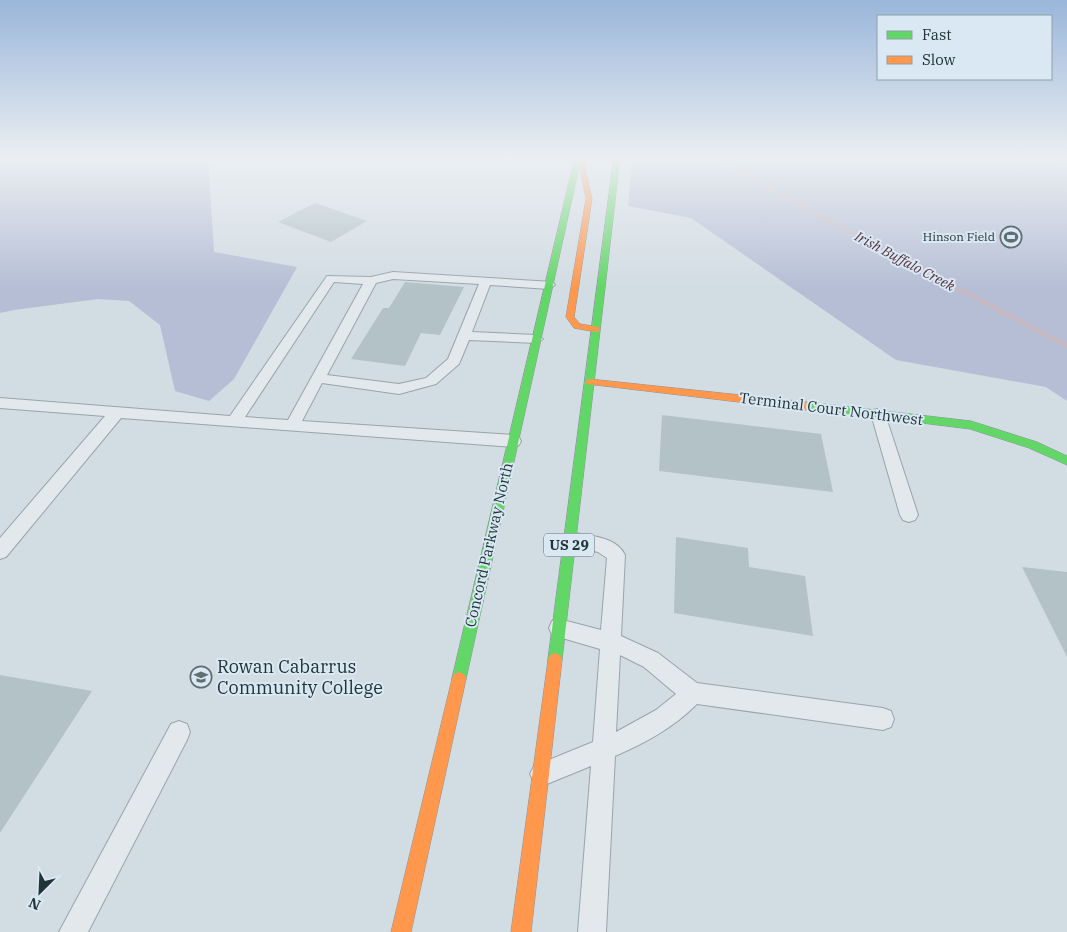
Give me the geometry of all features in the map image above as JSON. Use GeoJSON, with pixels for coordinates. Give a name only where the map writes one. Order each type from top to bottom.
{"type":"FeatureCollection","features":[{"type":"Feature","properties":{"kind":"main road","name":"Concord Parkway North"},"geometry":{"type":"LineString","coordinates":[[401,932],[569,201]]}},
{"type":"Feature","properties":{"kind":"main road"},"geometry":{"type":"LineString","coordinates":[[589,201],[570,317],[577,326],[596,329]]}},
{"type":"Feature","properties":{"kind":"main road","name":"US 29"},"geometry":{"type":"LineString","coordinates":[[521,932],[612,201]]}},
{"type":"Feature","properties":{"kind":"main road","name":"Terminal Court Northwest"},"geometry":{"type":"LineString","coordinates":[[590,382],[971,425],[1033,445],[1067,461]]}},
{"type":"Feature","properties":{"kind":"lane"},"geometry":{"type":"LineString","coordinates":[[234,422],[331,278],[371,281],[393,275],[549,285]]}},
{"type":"Feature","properties":{"kind":"lane"},"geometry":{"type":"LineString","coordinates":[[292,426],[371,281]]}},
{"type":"Feature","properties":{"kind":"lane"},"geometry":{"type":"LineString","coordinates":[[318,378],[398,389],[431,382],[454,361],[486,281]]}},
{"type":"Feature","properties":{"kind":"lane"},"geometry":{"type":"LineString","coordinates":[[464,336],[536,339]]}},
{"type":"Feature","properties":{"kind":"lane"},"geometry":{"type":"LineString","coordinates":[[0,403],[234,422],[513,441]]}},
{"type":"Feature","properties":{"kind":"lane"},"geometry":{"type":"LineString","coordinates":[[0,551],[117,412]]}},
{"type":"Feature","properties":{"kind":"lane"},"geometry":{"type":"LineString","coordinates":[[878,414],[909,515]]}},
{"type":"Feature","properties":{"kind":"lane"},"geometry":{"type":"LineString","coordinates":[[570,540],[601,545],[612,550],[616,555],[592,932]]}},
{"type":"Feature","properties":{"kind":"lane"},"geometry":{"type":"LineString","coordinates":[[558,628],[623,646],[650,660],[693,693],[883,719]]}},
{"type":"Feature","properties":{"kind":"lane"},"geometry":{"type":"LineString","coordinates":[[540,775],[603,749],[665,718],[693,693]]}},
{"type":"Feature","properties":{"kind":"lane"},"geometry":{"type":"LineString","coordinates":[[73,932],[178,732]]}},
{"type":"Feature","properties":{"kind":"shaded area"},"geometry":{"type":"Polygon","coordinates":[[[0,201],[211,201],[214,252],[297,267],[234,379],[209,401],[175,391],[160,325],[129,301],[98,299],[0,313],[0,201]]]}},
{"type":"Feature","properties":{"kind":"shaded area"},"geometry":{"type":"Polygon","coordinates":[[[628,201],[1067,201],[1067,401],[1046,387],[896,360],[691,218],[628,206],[628,201]]]}},
{"type":"Feature","properties":{"kind":"building"},"geometry":{"type":"Polygon","coordinates":[[[315,203],[367,221],[331,242],[278,222],[315,203]]]}},
{"type":"Feature","properties":{"kind":"building"},"geometry":{"type":"Polygon","coordinates":[[[405,282],[464,287],[440,335],[421,333],[405,366],[351,359],[383,308],[389,308],[405,282]]]}},
{"type":"Feature","properties":{"kind":"building"},"geometry":{"type":"Polygon","coordinates":[[[662,415],[821,434],[833,492],[659,471],[662,415]]]}},
{"type":"Feature","properties":{"kind":"building"},"geometry":{"type":"Polygon","coordinates":[[[676,537],[748,548],[749,567],[805,576],[813,636],[674,613],[676,537]]]}},
{"type":"Feature","properties":{"kind":"building"},"geometry":{"type":"Polygon","coordinates":[[[1022,567],[1067,572],[1067,657],[1022,567]]]}},
{"type":"Feature","properties":{"kind":"building"},"geometry":{"type":"Polygon","coordinates":[[[0,675],[92,691],[0,833],[0,675]]]}},
{"type":"Feature","properties":{"kind":"waterway","name":"Irish Buffalo Creek"},"geometry":{"type":"LineString","coordinates":[[793,201],[1067,346]]}},
{"type":"Feature","properties":{"kind":"traffic: fast"},"geometry":{"type":"LineString","coordinates":[[459,679],[568,201]]}},
{"type":"Feature","properties":{"kind":"traffic: fast"},"geometry":{"type":"LineString","coordinates":[[555,660],[612,201]]}},
{"type":"Feature","properties":{"kind":"traffic: fast"},"geometry":{"type":"LineString","coordinates":[[806,406],[971,425],[1033,445],[1067,461]]}},
{"type":"Feature","properties":{"kind":"traffic: slow"},"geometry":{"type":"LineString","coordinates":[[589,201],[570,317],[577,326],[596,329]]}},
{"type":"Feature","properties":{"kind":"traffic: slow"},"geometry":{"type":"LineString","coordinates":[[590,382],[806,406]]}},
{"type":"Feature","properties":{"kind":"traffic: slow"},"geometry":{"type":"LineString","coordinates":[[521,932],[555,660]]}},
{"type":"Feature","properties":{"kind":"traffic: slow"},"geometry":{"type":"LineString","coordinates":[[401,932],[459,679]]}},
{"type":"Feature","properties":{"kind":"place","name":"Hinson Field"},"geometry":{"type":"Point","coordinates":[1011,237]}},
{"type":"Feature","properties":{"kind":"place","name":"Rowan Cabarrus Community College"},"geometry":{"type":"Point","coordinates":[201,677]}}]}
